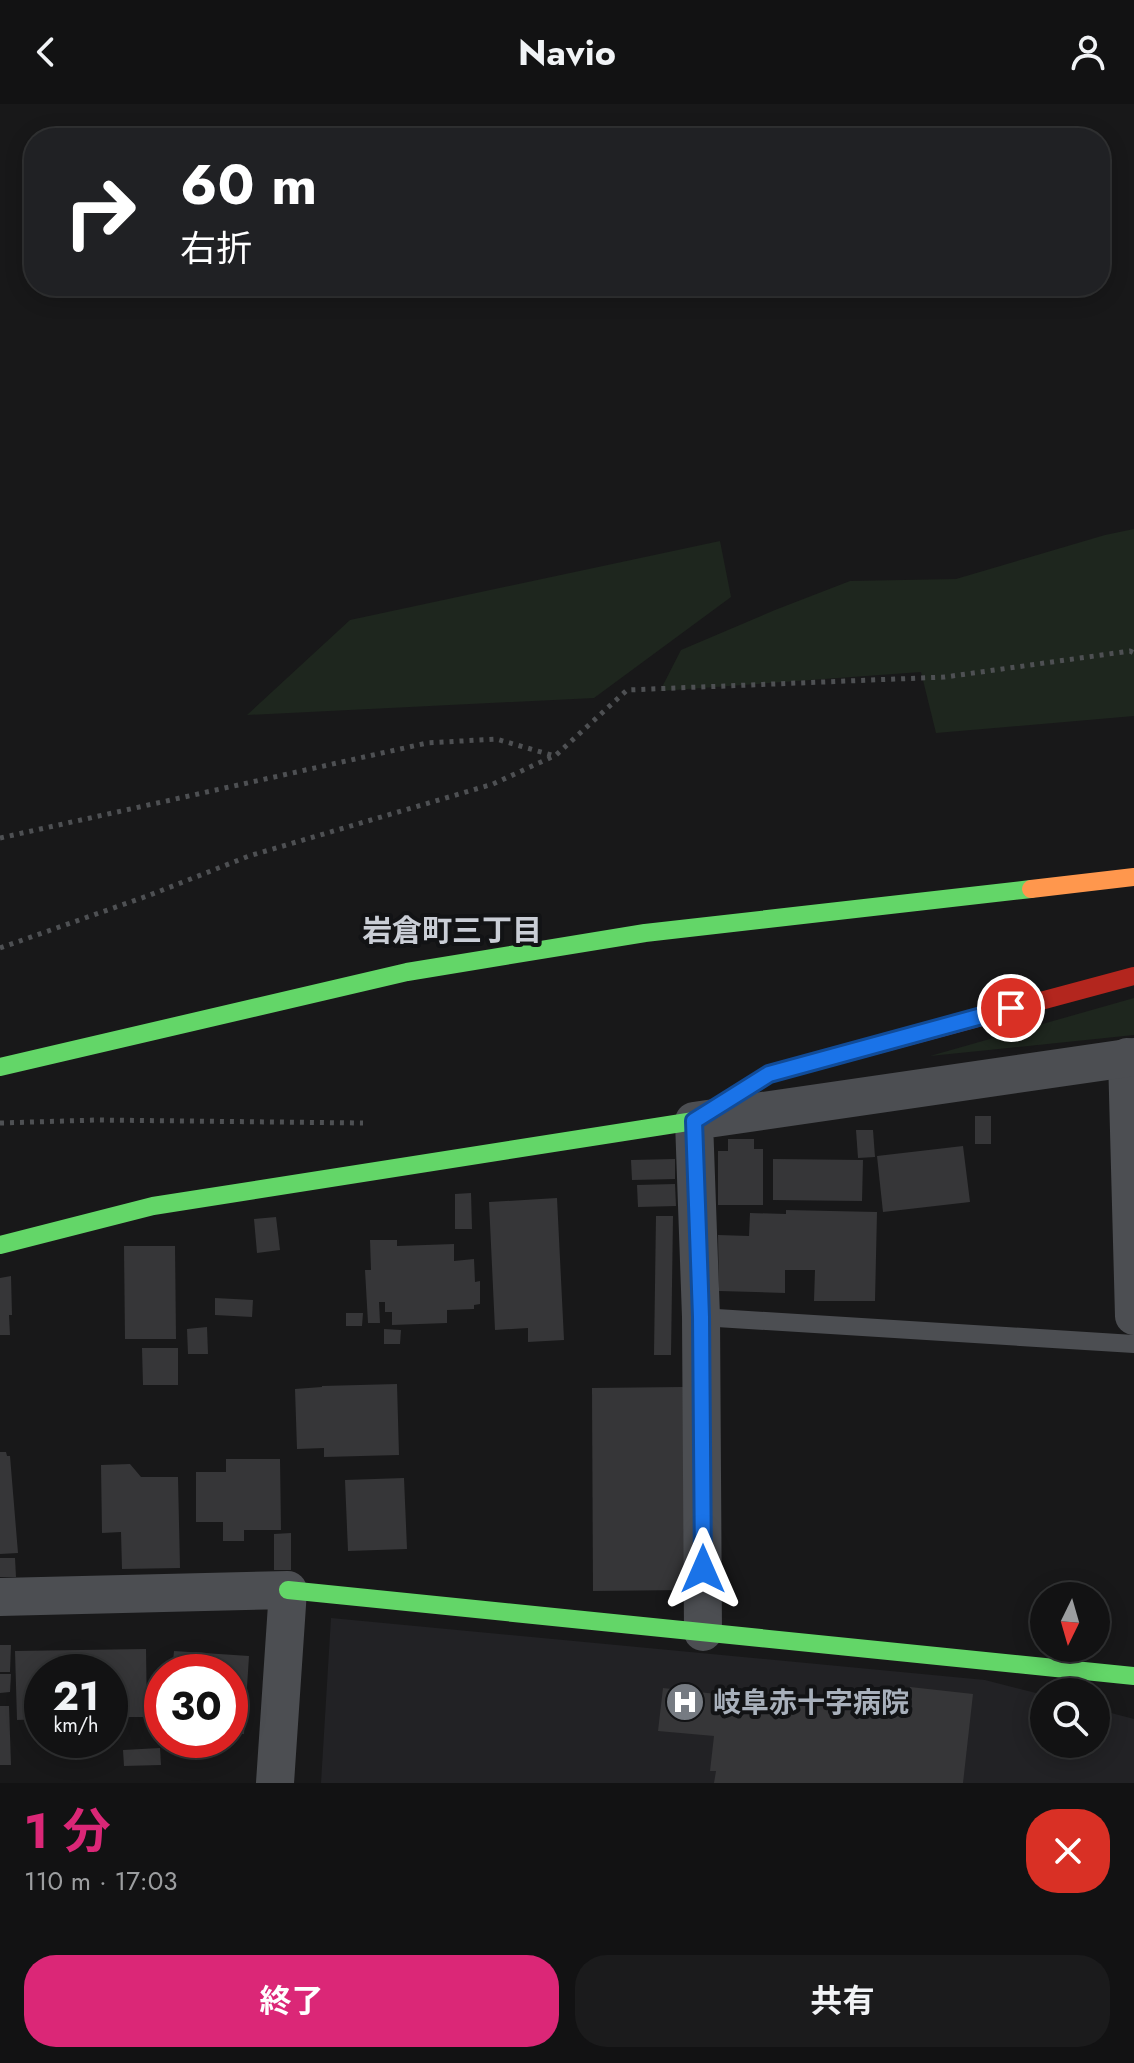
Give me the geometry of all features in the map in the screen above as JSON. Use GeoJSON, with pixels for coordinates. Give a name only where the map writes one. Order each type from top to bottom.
{"type":"FeatureCollection","features":[{"type":"Feature","properties":{"kind":"street"},"geometry":{"type":"LineString","coordinates":[[0,1067],[407,972],[645,933],[1134,877]]}},
{"type":"Feature","properties":{"kind":"street"},"geometry":{"type":"LineString","coordinates":[[694,1121],[769,1074],[1134,976]]}},
{"type":"Feature","properties":{"kind":"street"},"geometry":{"type":"LineString","coordinates":[[0,1245],[153,1206],[694,1121],[1130,1057],[1134,1316]]}},
{"type":"Feature","properties":{"kind":"street"},"geometry":{"type":"LineString","coordinates":[[694,1121],[701,1317],[703,1632]]}},
{"type":"Feature","properties":{"kind":"street"},"geometry":{"type":"LineString","coordinates":[[275,1783],[288,1590]]}},
{"type":"Feature","properties":{"kind":"street"},"geometry":{"type":"LineString","coordinates":[[0,1597],[288,1590],[1134,1676]]}},
{"type":"Feature","properties":{"kind":"lane"},"geometry":{"type":"LineString","coordinates":[[701,1317],[1134,1344]]}},
{"type":"Feature","properties":{"kind":"path"},"geometry":{"type":"LineString","coordinates":[[0,948],[249,856],[493,784],[555,756],[627,690],[945,677],[1130,651],[1134,653]]}},
{"type":"Feature","properties":{"kind":"path"},"geometry":{"type":"LineString","coordinates":[[0,838],[427,743],[496,739],[555,756]]}},
{"type":"Feature","properties":{"kind":"path"},"geometry":{"type":"LineString","coordinates":[[0,1123],[97,1120],[378,1124]]}},
{"type":"Feature","properties":{"kind":"shaded area"},"geometry":{"type":"Polygon","coordinates":[[[1134,529],[1134,716],[936,733],[921,672],[660,691],[681,650],[850,581],[956,579],[1134,529]]]}},
{"type":"Feature","properties":{"kind":"shaded area"},"geometry":{"type":"Polygon","coordinates":[[[720,541],[731,597],[594,698],[247,715],[350,620],[720,541]]]}},
{"type":"Feature","properties":{"kind":"shaded area"},"geometry":{"type":"Polygon","coordinates":[[[1134,998],[1134,1035],[930,1056],[1134,998]]]}},
{"type":"Feature","properties":{"kind":"shaded area","name":"岐阜赤十字病院"},"geometry":{"type":"Polygon","coordinates":[[[331,1618],[985,1680],[1030,1691],[1030,1758],[1110,1758],[1110,1713],[1134,1719],[1134,1783],[321,1783],[331,1618]]]}},
{"type":"Feature","properties":{"kind":"building"},"geometry":{"type":"Polygon","coordinates":[[[975,1116],[991,1116],[991,1144],[975,1144],[975,1116]]]}},
{"type":"Feature","properties":{"kind":"building"},"geometry":{"type":"Polygon","coordinates":[[[856,1130],[873,1130],[875,1157],[858,1158],[856,1130]]]}},
{"type":"Feature","properties":{"kind":"building"},"geometry":{"type":"Polygon","coordinates":[[[728,1139],[754,1139],[754,1149],[763,1149],[763,1205],[718,1205],[718,1151],[728,1151],[728,1139]]]}},
{"type":"Feature","properties":{"kind":"building"},"geometry":{"type":"Polygon","coordinates":[[[963,1146],[970,1202],[883,1212],[877,1156],[963,1146]]]}},
{"type":"Feature","properties":{"kind":"building"},"geometry":{"type":"Polygon","coordinates":[[[675,1159],[675,1179],[632,1180],[631,1160],[675,1159]]]}},
{"type":"Feature","properties":{"kind":"building"},"geometry":{"type":"Polygon","coordinates":[[[773,1159],[863,1160],[862,1201],[773,1200],[773,1159]]]}},
{"type":"Feature","properties":{"kind":"building"},"geometry":{"type":"Polygon","coordinates":[[[675,1184],[676,1206],[638,1207],[637,1185],[675,1184]]]}},
{"type":"Feature","properties":{"kind":"building"},"geometry":{"type":"Polygon","coordinates":[[[471,1193],[472,1229],[455,1229],[455,1194],[471,1193]]]}},
{"type":"Feature","properties":{"kind":"building"},"geometry":{"type":"Polygon","coordinates":[[[557,1198],[564,1340],[528,1342],[528,1328],[495,1330],[489,1202],[557,1198]]]}},
{"type":"Feature","properties":{"kind":"building"},"geometry":{"type":"Polygon","coordinates":[[[786,1210],[877,1212],[875,1301],[814,1301],[815,1270],[785,1270],[785,1293],[719,1291],[718,1235],[749,1236],[750,1213],[786,1214],[786,1210]]]}},
{"type":"Feature","properties":{"kind":"building"},"geometry":{"type":"Polygon","coordinates":[[[656,1216],[673,1216],[671,1355],[654,1355],[656,1216]]]}},
{"type":"Feature","properties":{"kind":"building"},"geometry":{"type":"Polygon","coordinates":[[[276,1217],[280,1250],[257,1253],[254,1219],[276,1217]]]}},
{"type":"Feature","properties":{"kind":"building"},"geometry":{"type":"Polygon","coordinates":[[[370,1240],[397,1240],[397,1246],[454,1244],[454,1261],[474,1259],[475,1282],[480,1281],[480,1304],[474,1305],[474,1309],[447,1310],[447,1323],[392,1325],[392,1312],[385,1312],[385,1302],[379,1302],[380,1323],[368,1323],[365,1270],[371,1270],[370,1240]]]}},
{"type":"Feature","properties":{"kind":"building"},"geometry":{"type":"Polygon","coordinates":[[[124,1246],[175,1246],[176,1339],[125,1339],[124,1246]]]}},
{"type":"Feature","properties":{"kind":"building"},"geometry":{"type":"Polygon","coordinates":[[[11,1276],[10,1335],[0,1335],[0,1278],[11,1276]]]}},
{"type":"Feature","properties":{"kind":"building"},"geometry":{"type":"Polygon","coordinates":[[[215,1298],[253,1300],[252,1317],[215,1315],[215,1298]]]}},
{"type":"Feature","properties":{"kind":"building"},"geometry":{"type":"Polygon","coordinates":[[[346,1313],[363,1313],[362,1326],[346,1326],[346,1313]]]}},
{"type":"Feature","properties":{"kind":"building"},"geometry":{"type":"Polygon","coordinates":[[[207,1327],[208,1354],[188,1354],[187,1329],[207,1327]]]}},
{"type":"Feature","properties":{"kind":"building"},"geometry":{"type":"Polygon","coordinates":[[[384,1329],[401,1330],[400,1344],[384,1344],[384,1329]]]}},
{"type":"Feature","properties":{"kind":"building"},"geometry":{"type":"Polygon","coordinates":[[[142,1348],[178,1348],[178,1385],[143,1385],[142,1348]]]}},
{"type":"Feature","properties":{"kind":"building"},"geometry":{"type":"Polygon","coordinates":[[[397,1384],[399,1455],[324,1457],[324,1448],[297,1449],[295,1389],[397,1384]]]}},
{"type":"Feature","properties":{"kind":"building"},"geometry":{"type":"Polygon","coordinates":[[[683,1387],[685,1590],[593,1591],[592,1388],[683,1387]]]}},
{"type":"Feature","properties":{"kind":"building"},"geometry":{"type":"Polygon","coordinates":[[[0,1452],[10,1456],[18,1553],[0,1554],[0,1452]]]}},
{"type":"Feature","properties":{"kind":"building"},"geometry":{"type":"Polygon","coordinates":[[[226,1459],[280,1459],[281,1530],[244,1530],[244,1541],[223,1541],[223,1522],[196,1522],[196,1472],[226,1472],[226,1459]]]}},
{"type":"Feature","properties":{"kind":"building"},"geometry":{"type":"Polygon","coordinates":[[[130,1464],[141,1477],[178,1477],[180,1568],[122,1569],[121,1532],[102,1533],[101,1465],[130,1464]]]}},
{"type":"Feature","properties":{"kind":"building"},"geometry":{"type":"Polygon","coordinates":[[[404,1478],[407,1549],[348,1551],[345,1480],[404,1478]]]}},
{"type":"Feature","properties":{"kind":"building"},"geometry":{"type":"Polygon","coordinates":[[[291,1533],[291,1570],[274,1570],[274,1534],[291,1533]]]}},
{"type":"Feature","properties":{"kind":"building"},"geometry":{"type":"Polygon","coordinates":[[[0,1558],[15,1558],[16,1577],[0,1577],[0,1558]]]}},
{"type":"Feature","properties":{"kind":"building"},"geometry":{"type":"Polygon","coordinates":[[[0,1645],[11,1645],[10,1672],[0,1672],[0,1645]]]}},
{"type":"Feature","properties":{"kind":"building"},"geometry":{"type":"Polygon","coordinates":[[[146,1649],[144,1717],[128,1717],[128,1654],[24,1654],[24,1720],[17,1720],[15,1651],[146,1649]]]}},
{"type":"Feature","properties":{"kind":"building"},"geometry":{"type":"Polygon","coordinates":[[[174,1651],[219,1654],[174,1654],[174,1651]]]}},
{"type":"Feature","properties":{"kind":"building"},"geometry":{"type":"Polygon","coordinates":[[[0,1674],[11,1674],[10,1692],[0,1693],[0,1674]]]}},
{"type":"Feature","properties":{"kind":"building"},"geometry":{"type":"Polygon","coordinates":[[[910,1687],[973,1694],[963,1783],[714,1783],[716,1771],[710,1771],[714,1736],[658,1731],[663,1688],[908,1710],[910,1687]]]}},
{"type":"Feature","properties":{"kind":"building"},"geometry":{"type":"Polygon","coordinates":[[[0,1706],[9,1706],[11,1765],[0,1765],[0,1706]]]}},
{"type":"Feature","properties":{"kind":"building"},"geometry":{"type":"Polygon","coordinates":[[[144,1749],[144,1758],[161,1758],[161,1765],[124,1766],[128,1750],[144,1749]]]}},
{"type":"Feature","properties":{"kind":"traffic: fast"},"geometry":{"type":"LineString","coordinates":[[0,1067],[407,972],[645,933],[1031,889]]}},
{"type":"Feature","properties":{"kind":"traffic: fast"},"geometry":{"type":"LineString","coordinates":[[0,1245],[153,1206],[694,1121],[760,1080]]}},
{"type":"Feature","properties":{"kind":"traffic: fast"},"geometry":{"type":"LineString","coordinates":[[288,1590],[1134,1676]]}},
{"type":"Feature","properties":{"kind":"traffic: slow"},"geometry":{"type":"LineString","coordinates":[[1031,889],[1134,877]]}},
{"type":"Feature","properties":{"kind":"traffic: jam"},"geometry":{"type":"LineString","coordinates":[[760,1080],[769,1074],[1134,976]]}},
{"type":"Feature","properties":{"kind":"place","name":"岐阜赤十字病院"},"geometry":{"type":"Point","coordinates":[685,1702]}},
{"type":"Feature","properties":{"kind":"district","name":"岩倉町三丁目"},"geometry":{"type":"Point","coordinates":[452,931]}},
{"type":"Feature","properties":{"kind":"route"},"geometry":{"type":"LineString","coordinates":[[703,1569],[701,1317],[694,1121],[769,1074],[1011,1008]]}}]}
